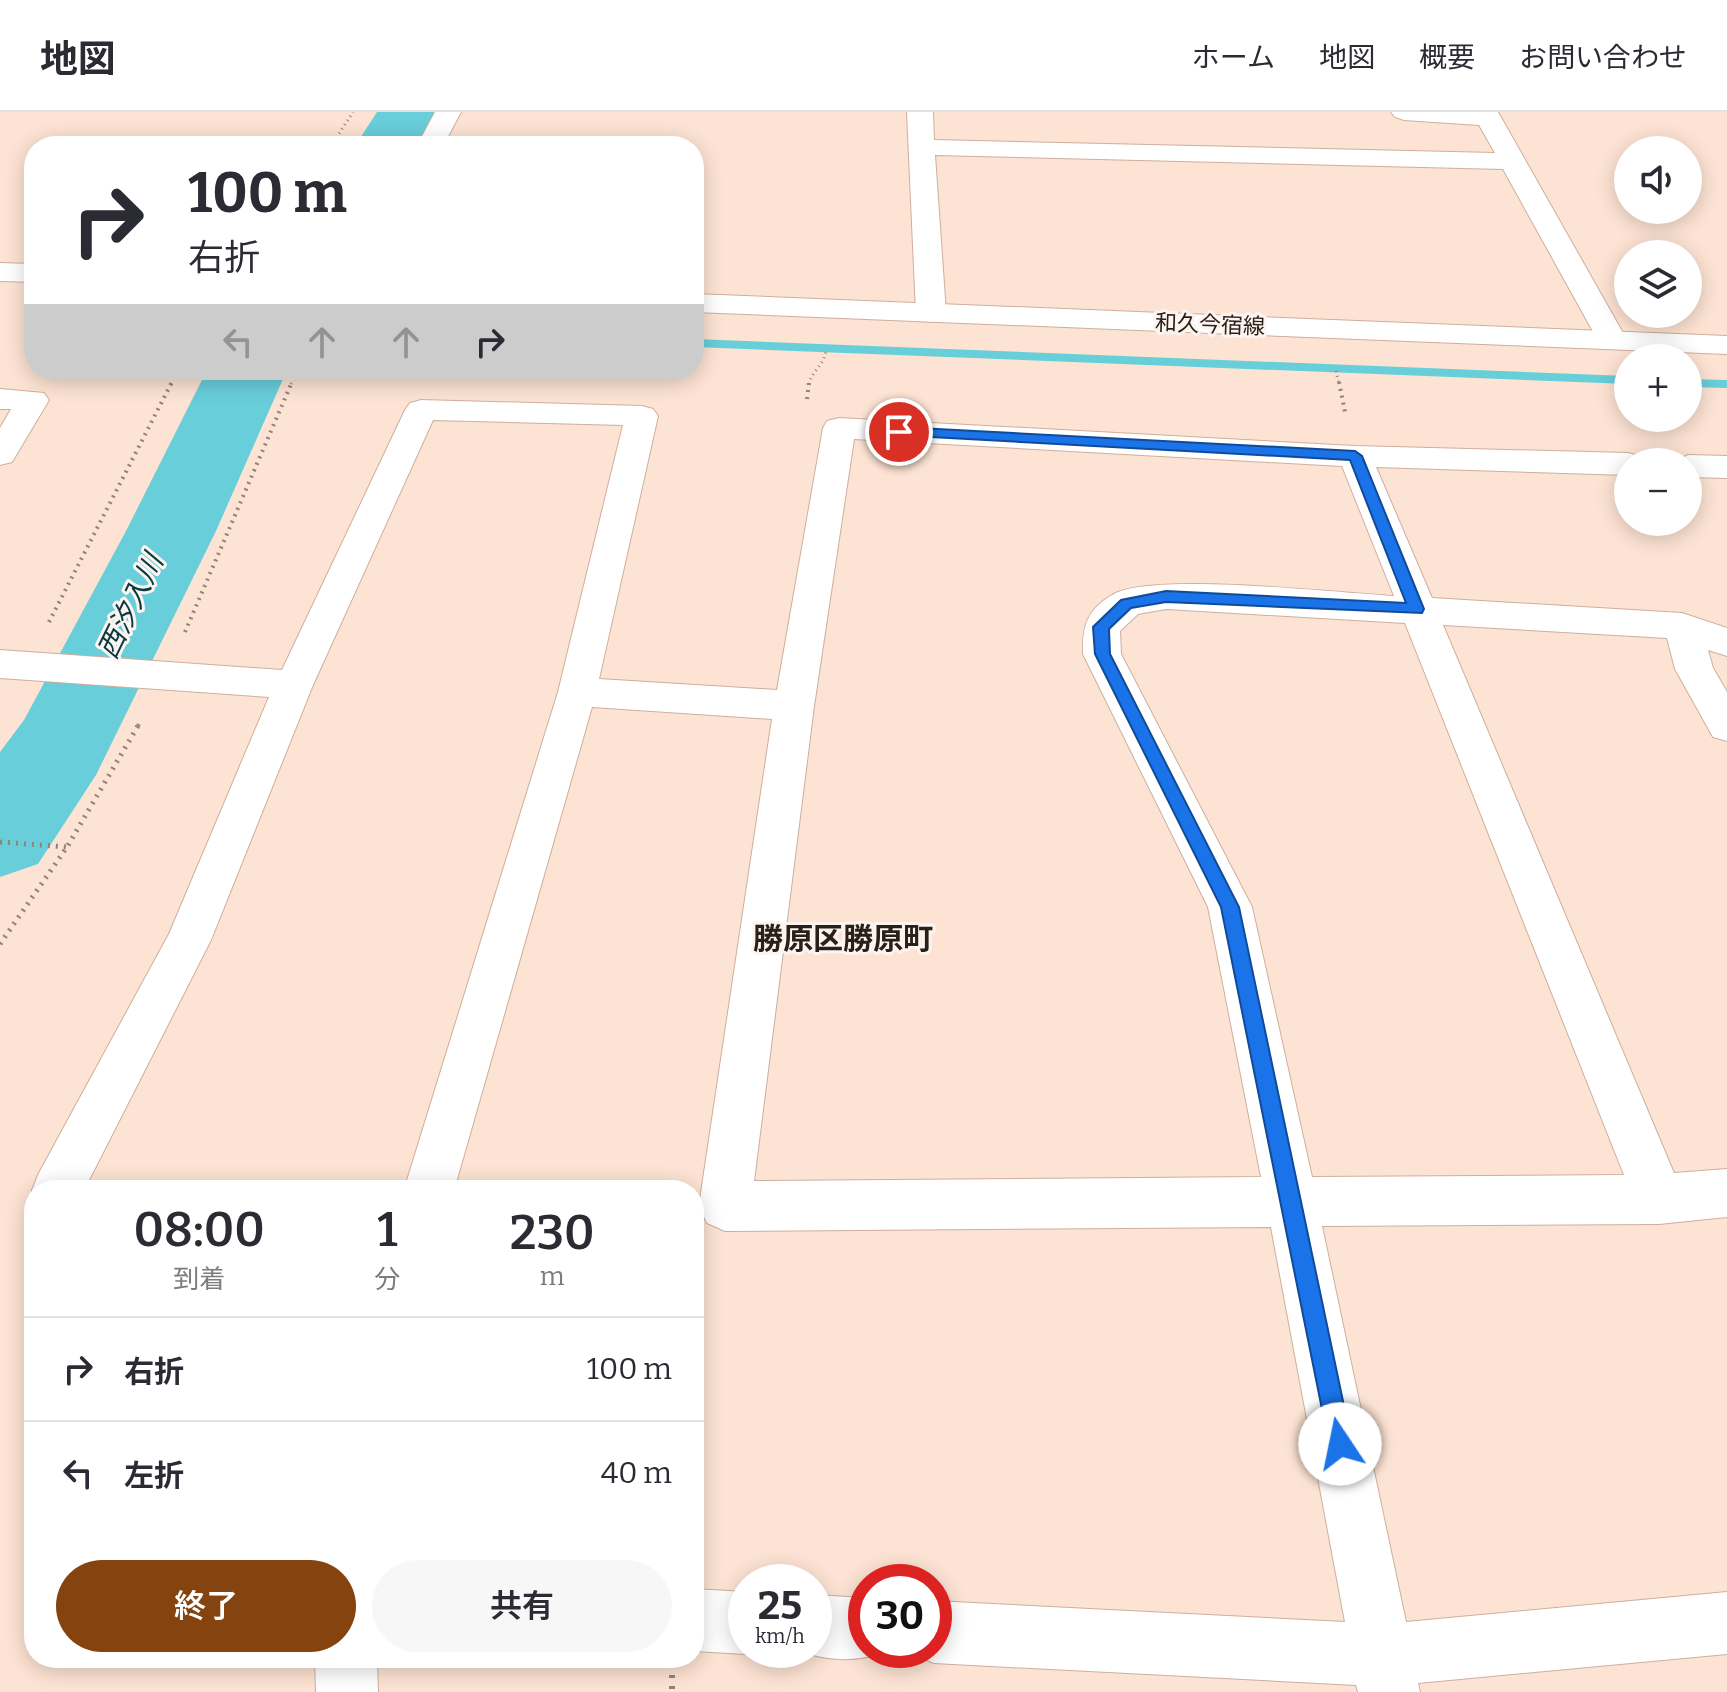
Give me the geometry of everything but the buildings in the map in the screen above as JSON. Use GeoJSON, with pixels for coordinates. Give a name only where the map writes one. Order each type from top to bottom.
{"type":"FeatureCollection","features":[{"type":"Feature","properties":{"kind":"street"},"geometry":{"type":"LineString","coordinates":[[435,136],[448,112]]}},
{"type":"Feature","properties":{"kind":"street"},"geometry":{"type":"LineString","coordinates":[[920,112],[931,313]]}},
{"type":"Feature","properties":{"kind":"street"},"geometry":{"type":"LineString","coordinates":[[1404,112],[1487,115],[1612,340]]}},
{"type":"Feature","properties":{"kind":"street"},"geometry":{"type":"LineString","coordinates":[[921,147],[1514,161]]}},
{"type":"Feature","properties":{"kind":"street"},"geometry":{"type":"LineString","coordinates":[[0,272],[24,273]]}},
{"type":"Feature","properties":{"kind":"street","name":"和久今宿線"},"geometry":{"type":"LineString","coordinates":[[704,303],[1727,345]]}},
{"type":"Feature","properties":{"kind":"street"},"geometry":{"type":"LineString","coordinates":[[0,399],[33,400],[0,455]]}},
{"type":"Feature","properties":{"kind":"street"},"geometry":{"type":"LineString","coordinates":[[62,1180],[189,940],[294,685],[421,410],[642,416],[577,692],[432,1180]]}},
{"type":"Feature","properties":{"kind":"street"},"geometry":{"type":"LineString","coordinates":[[1614,464],[1355,456],[839,428],[794,706],[725,1206],[1659,1199],[1727,1193]]}},
{"type":"Feature","properties":{"kind":"street"},"geometry":{"type":"LineString","coordinates":[[1355,456],[1659,1199]]}},
{"type":"Feature","properties":{"kind":"street"},"geometry":{"type":"LineString","coordinates":[[1702,466],[1727,467]]}},
{"type":"Feature","properties":{"kind":"street"},"geometry":{"type":"LineString","coordinates":[[1385,1674],[1230,907],[1102,654],[1101,627],[1127,603],[1166,596],[1682,626],[1727,643]]}},
{"type":"Feature","properties":{"kind":"street"},"geometry":{"type":"LineString","coordinates":[[1682,626],[1694,669],[1727,726]]}},
{"type":"Feature","properties":{"kind":"street"},"geometry":{"type":"LineString","coordinates":[[12,664],[166,678],[294,685]]}},
{"type":"Feature","properties":{"kind":"street"},"geometry":{"type":"LineString","coordinates":[[577,692],[794,706]]}},
{"type":"Feature","properties":{"kind":"street"},"geometry":{"type":"LineString","coordinates":[[704,1621],[728,1622]]}},
{"type":"Feature","properties":{"kind":"street"},"geometry":{"type":"LineString","coordinates":[[952,1634],[1385,1674],[1727,1623]]}},
{"type":"Feature","properties":{"kind":"street"},"geometry":{"type":"LineString","coordinates":[[346,1668],[347,1692]]}},
{"type":"Feature","properties":{"kind":"path"},"geometry":{"type":"LineString","coordinates":[[337,136],[353,112]]}},
{"type":"Feature","properties":{"kind":"path"},"geometry":{"type":"LineString","coordinates":[[12,664],[63,597],[173,380]]}},
{"type":"Feature","properties":{"kind":"path"},"geometry":{"type":"LineString","coordinates":[[0,842],[67,847]]}},
{"type":"Feature","properties":{"kind":"waterway","name":"西汐入川"},"geometry":{"type":"LineString","coordinates":[[394,136],[409,112]]}},
{"type":"Feature","properties":{"kind":"waterway"},"geometry":{"type":"LineString","coordinates":[[704,343],[1614,379]]}},
{"type":"Feature","properties":{"kind":"waterway","name":"西汐入川"},"geometry":{"type":"LineString","coordinates":[[0,834],[60,747],[171,531],[242,380]]}},
{"type":"Feature","properties":{"kind":"waterway"},"geometry":{"type":"LineString","coordinates":[[1702,383],[1727,384]]}},
{"type":"Feature","properties":{"kind":"district","name":"勝原区勝原町"},"geometry":{"type":"Point","coordinates":[843,939]}},
{"type":"Feature","properties":{"kind":"route"},"geometry":{"type":"LineString","coordinates":[[899,432],[1355,456],[1416,609],[1166,596],[1127,603],[1101,627],[1102,654],[1230,907],[1340,1444]]}}]}
